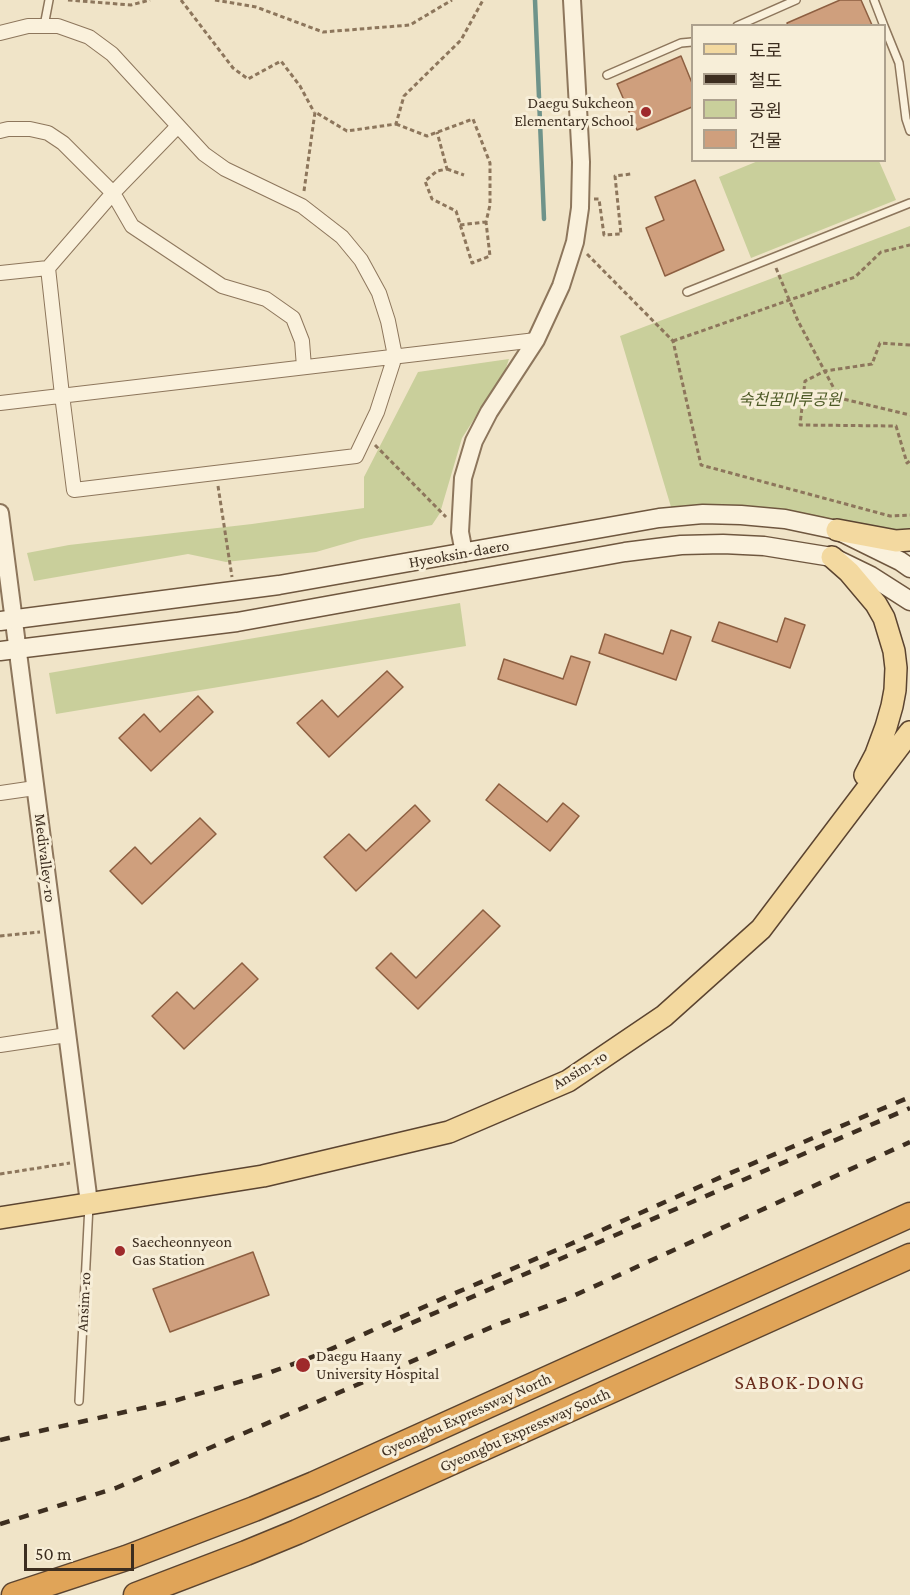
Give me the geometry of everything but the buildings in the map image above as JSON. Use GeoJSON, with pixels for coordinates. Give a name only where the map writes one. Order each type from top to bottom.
{"type":"FeatureCollection","features":[{"type":"Feature","properties":{"kind":"highway","name":"Gyeongbu Expressway North"},"geometry":{"type":"LineString","coordinates":[[14,1595],[126,1558],[314,1484],[910,1215]]}},
{"type":"Feature","properties":{"kind":"highway","name":"Gyeongbu Expressway South"},"geometry":{"type":"LineString","coordinates":[[136,1595],[246,1554],[297,1532],[910,1256]]}},
{"type":"Feature","properties":{"kind":"main road","name":"Hyeoksin-daero"},"geometry":{"type":"LineString","coordinates":[[7,620],[279,585],[659,518],[703,514],[785,519],[837,530],[910,568]]}},
{"type":"Feature","properties":{"kind":"main road"},"geometry":{"type":"LineString","coordinates":[[837,530],[896,541],[910,540]]}},
{"type":"Feature","properties":{"kind":"main road"},"geometry":{"type":"LineString","coordinates":[[9,650],[237,622],[625,552],[681,545],[764,546],[832,557],[871,576],[910,601]]}},
{"type":"Feature","properties":{"kind":"main road"},"geometry":{"type":"LineString","coordinates":[[832,557],[849,572],[876,604],[889,632],[896,668],[895,690],[886,727],[876,754],[843,819]]}},
{"type":"Feature","properties":{"kind":"main road","name":"Ansim-ro"},"geometry":{"type":"LineString","coordinates":[[0,1218],[263,1176],[449,1132],[568,1081],[664,1016],[761,929],[910,732]]}},
{"type":"Feature","properties":{"kind":"street"},"geometry":{"type":"LineString","coordinates":[[464,553],[460,532],[463,478],[474,441],[489,412],[536,340],[561,286],[575,242],[580,198],[580,162],[572,0]]}},
{"type":"Feature","properties":{"kind":"street"},"geometry":{"type":"LineString","coordinates":[[0,33],[28,26],[58,26],[89,37],[112,54],[204,154],[225,169],[302,206],[342,237],[362,260],[379,293],[396,356],[377,412],[356,456],[74,490],[48,268]]}},
{"type":"Feature","properties":{"kind":"street"},"geometry":{"type":"LineString","coordinates":[[0,273],[48,268],[113,194],[178,126]]}},
{"type":"Feature","properties":{"kind":"street"},"geometry":{"type":"LineString","coordinates":[[0,131],[30,129],[48,133],[63,143],[113,194],[132,226],[222,286],[266,299],[293,318],[302,341],[304,367]]}},
{"type":"Feature","properties":{"kind":"street"},"geometry":{"type":"LineString","coordinates":[[0,403],[536,340]]}},
{"type":"Feature","properties":{"kind":"street","name":"Medivalley-ro"},"geometry":{"type":"LineString","coordinates":[[0,513],[9,650],[35,788],[89,1203]]}},
{"type":"Feature","properties":{"kind":"street"},"geometry":{"type":"LineString","coordinates":[[0,793],[35,788]]}},
{"type":"Feature","properties":{"kind":"street"},"geometry":{"type":"LineString","coordinates":[[0,1044],[67,1035]]}},
{"type":"Feature","properties":{"kind":"lane"},"geometry":{"type":"LineString","coordinates":[[44,26],[49,0]]}},
{"type":"Feature","properties":{"kind":"lane"},"geometry":{"type":"LineString","coordinates":[[742,24],[796,0]]}},
{"type":"Feature","properties":{"kind":"lane"},"geometry":{"type":"LineString","coordinates":[[874,0],[883,24]]}},
{"type":"Feature","properties":{"kind":"lane"},"geometry":{"type":"LineString","coordinates":[[886,31],[899,63],[906,119],[910,131]]}},
{"type":"Feature","properties":{"kind":"lane"},"geometry":{"type":"LineString","coordinates":[[607,75],[681,43],[691,42]]}},
{"type":"Feature","properties":{"kind":"lane"},"geometry":{"type":"LineString","coordinates":[[687,292],[910,203]]}},
{"type":"Feature","properties":{"kind":"lane","name":"Ansim-ro"},"geometry":{"type":"LineString","coordinates":[[79,1401],[89,1203]]}},
{"type":"Feature","properties":{"kind":"path"},"geometry":{"type":"LineString","coordinates":[[68,0],[131,5],[150,0]]}},
{"type":"Feature","properties":{"kind":"path"},"geometry":{"type":"LineString","coordinates":[[182,0],[233,68],[248,79],[281,61],[300,86],[315,112],[347,131],[396,124],[427,136],[473,119],[490,163],[490,205],[486,222],[490,255],[472,262],[456,212],[432,199],[425,181],[437,171],[447,169],[464,175]]}},
{"type":"Feature","properties":{"kind":"path"},"geometry":{"type":"LineString","coordinates":[[215,0],[256,7],[323,32],[410,25],[452,0]]}},
{"type":"Feature","properties":{"kind":"path"},"geometry":{"type":"LineString","coordinates":[[396,124],[404,96],[461,40],[483,0]]}},
{"type":"Feature","properties":{"kind":"path"},"geometry":{"type":"LineString","coordinates":[[302,206],[315,112]]}},
{"type":"Feature","properties":{"kind":"path"},"geometry":{"type":"LineString","coordinates":[[437,132],[447,169]]}},
{"type":"Feature","properties":{"kind":"path"},"geometry":{"type":"LineString","coordinates":[[580,198],[598,199],[604,235],[621,234],[615,176],[631,174]]}},
{"type":"Feature","properties":{"kind":"path"},"geometry":{"type":"LineString","coordinates":[[460,225],[486,222]]}},
{"type":"Feature","properties":{"kind":"path"},"geometry":{"type":"LineString","coordinates":[[575,242],[673,341],[701,465],[890,516],[910,515]]}},
{"type":"Feature","properties":{"kind":"path"},"geometry":{"type":"LineString","coordinates":[[673,341],[855,277],[881,252],[910,245]]}},
{"type":"Feature","properties":{"kind":"path"},"geometry":{"type":"LineString","coordinates":[[772,258],[798,321],[839,398],[910,415]]}},
{"type":"Feature","properties":{"kind":"path"},"geometry":{"type":"LineString","coordinates":[[910,345],[880,343],[872,364],[825,371],[805,381],[800,425],[896,426],[907,463],[910,461]]}},
{"type":"Feature","properties":{"kind":"path"},"geometry":{"type":"LineString","coordinates":[[366,435],[460,532]]}},
{"type":"Feature","properties":{"kind":"path"},"geometry":{"type":"LineString","coordinates":[[216,472],[234,591]]}},
{"type":"Feature","properties":{"kind":"path"},"geometry":{"type":"LineString","coordinates":[[0,936],[54,930]]}},
{"type":"Feature","properties":{"kind":"path"},"geometry":{"type":"LineString","coordinates":[[0,1174],[84,1161]]}},
{"type":"Feature","properties":{"kind":"green space"},"geometry":{"type":"Polygon","coordinates":[[[756,162],[879,162],[896,200],[751,258],[719,177],[756,162]]]}},
{"type":"Feature","properties":{"kind":"green space","name":"숙천꿈마루공원"},"geometry":{"type":"Polygon","coordinates":[[[910,226],[910,540],[837,530],[674,517],[620,336],[910,226]]]}},
{"type":"Feature","properties":{"kind":"green space"},"geometry":{"type":"Polygon","coordinates":[[[509,359],[505,371],[462,438],[440,513],[432,525],[361,539],[316,552],[226,562],[188,554],[34,581],[27,553],[69,545],[252,524],[364,508],[364,477],[418,372],[509,359]]]}},
{"type":"Feature","properties":{"kind":"green space"},"geometry":{"type":"Polygon","coordinates":[[[460,603],[466,646],[56,714],[49,673],[460,603]]]}},
{"type":"Feature","properties":{"kind":"waterway"},"geometry":{"type":"LineString","coordinates":[[535,0],[544,219]]}},
{"type":"Feature","properties":{"kind":"railway"},"geometry":{"type":"LineString","coordinates":[[0,1440],[174,1401],[266,1374],[320,1354],[728,1174],[910,1097]]}},
{"type":"Feature","properties":{"kind":"railway"},"geometry":{"type":"LineString","coordinates":[[393,1331],[910,1108]]}},
{"type":"Feature","properties":{"kind":"railway"},"geometry":{"type":"LineString","coordinates":[[0,1524],[116,1488],[499,1324],[571,1297],[910,1142]]}},
{"type":"Feature","properties":{"kind":"place","name":"Daegu Sukcheon Elementary School"},"geometry":{"type":"Point","coordinates":[646,112]}},
{"type":"Feature","properties":{"kind":"place","name":"Saecheonnyeon Gas Station"},"geometry":{"type":"Point","coordinates":[120,1251]}},
{"type":"Feature","properties":{"kind":"place","name":"Daegu Haany University Hospital"},"geometry":{"type":"Point","coordinates":[303,1365]}},
{"type":"Feature","properties":{"kind":"district","name":"SABOK-DONG"},"geometry":{"type":"Point","coordinates":[800,1383]}}]}
